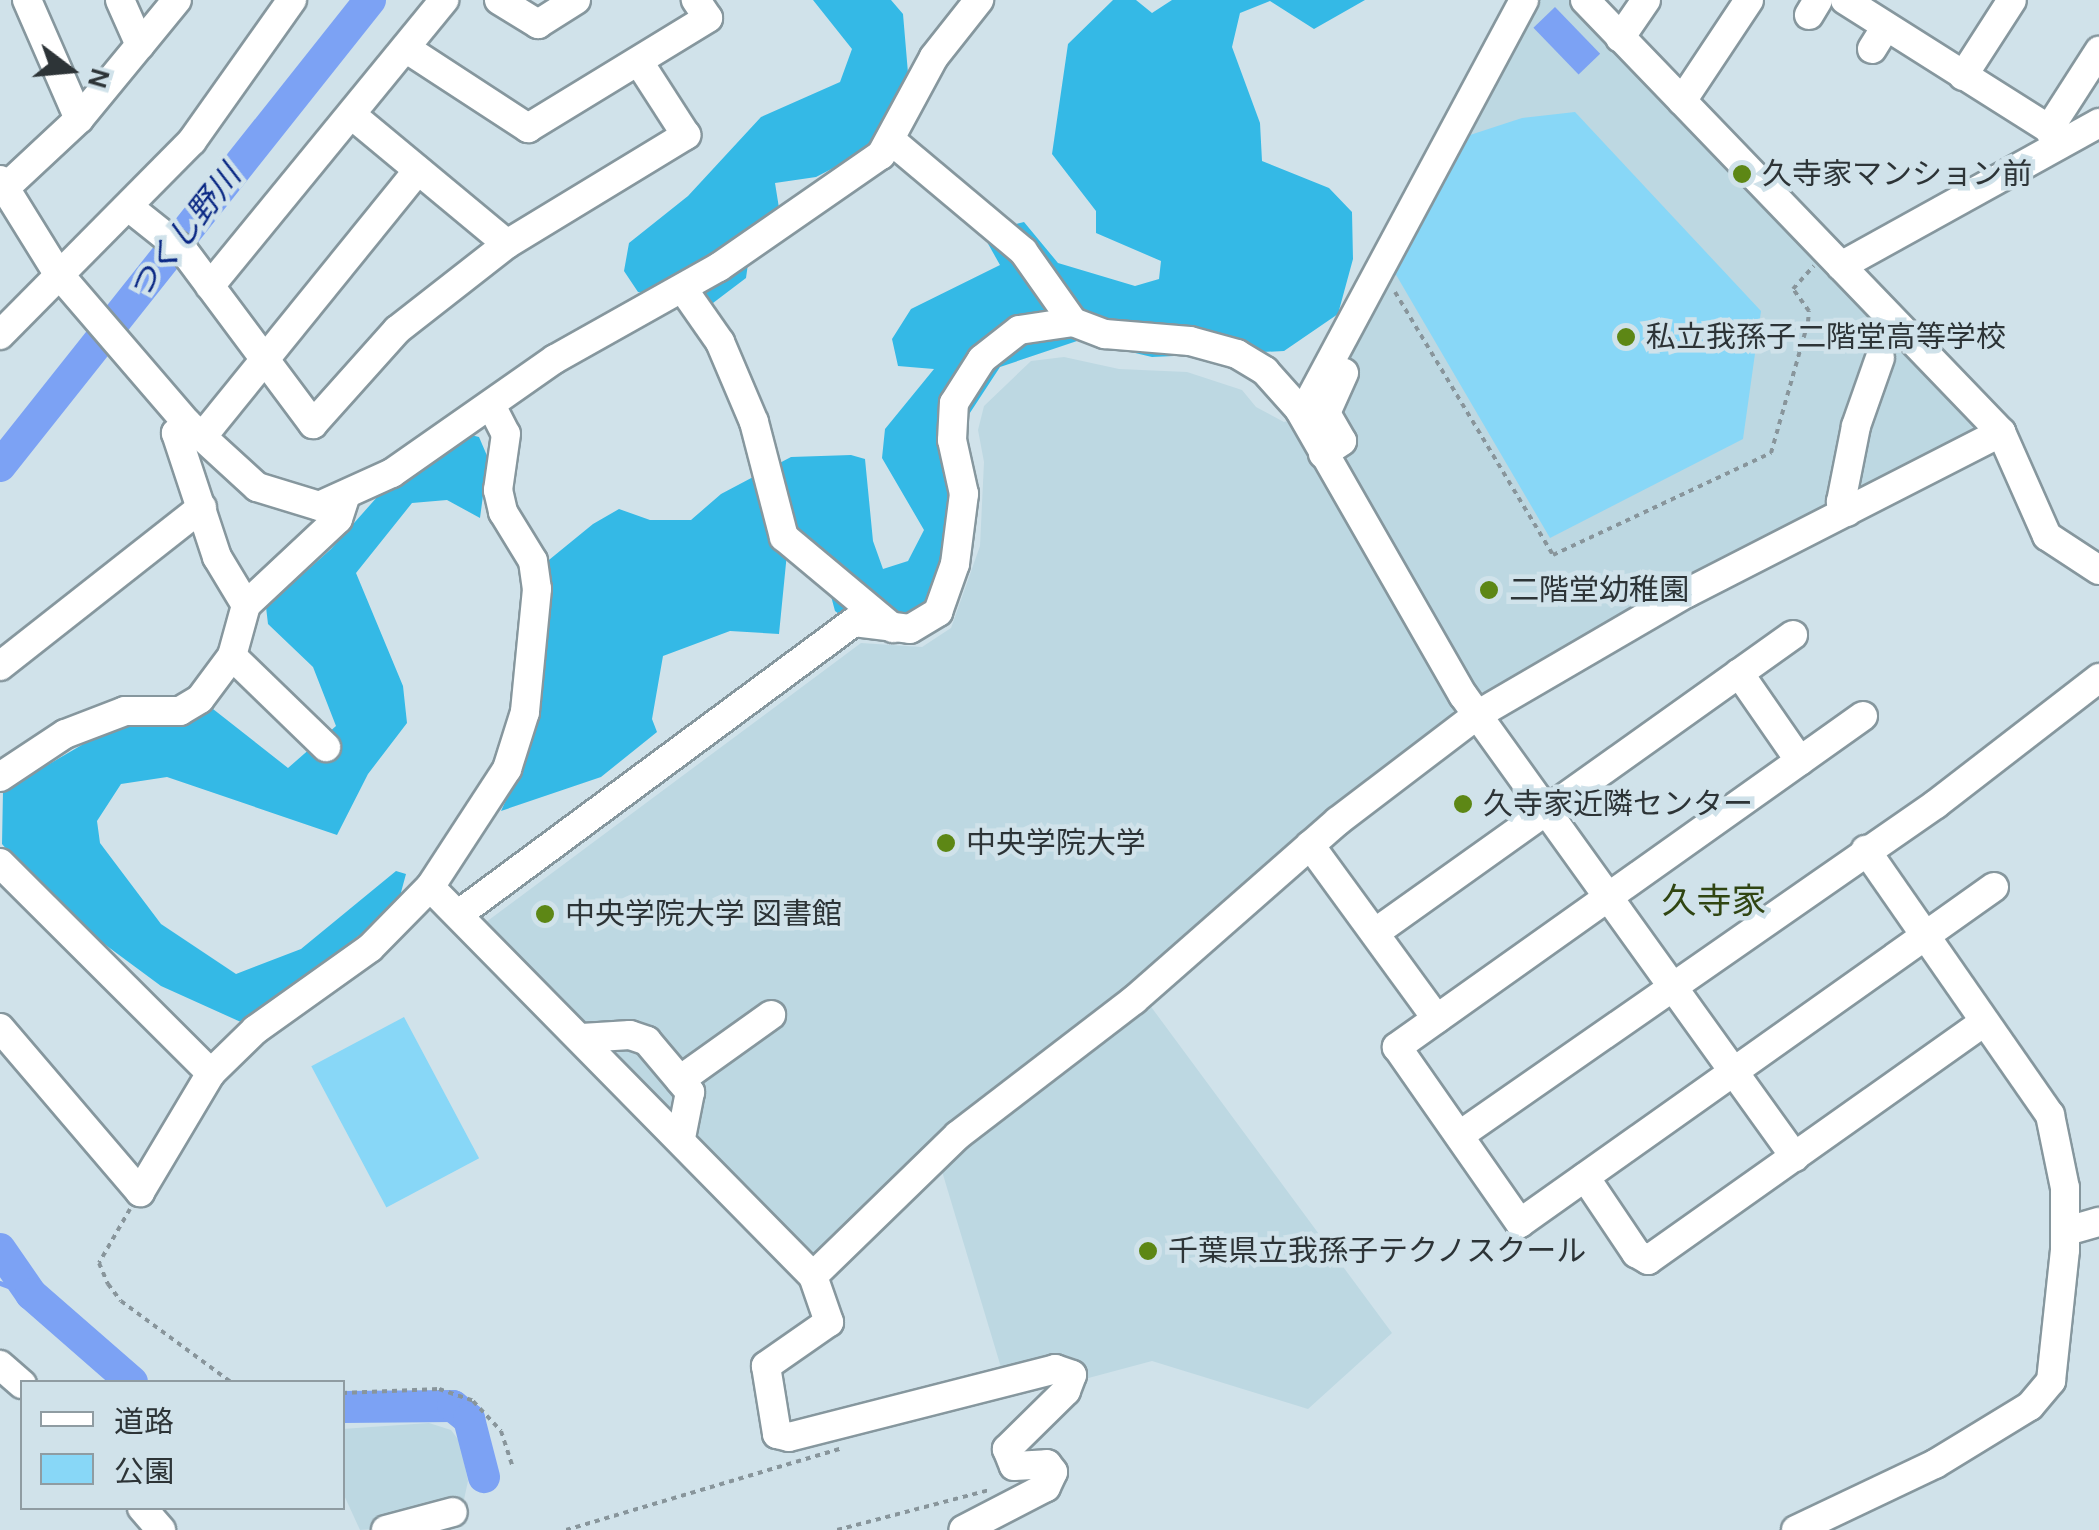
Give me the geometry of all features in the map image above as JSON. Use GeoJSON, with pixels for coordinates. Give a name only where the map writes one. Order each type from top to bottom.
{"type":"FeatureCollection","features":[{"type":"Feature","properties":{"kind":"street"},"geometry":{"type":"LineString","coordinates":[[28,0],[79,119]]}},
{"type":"Feature","properties":{"kind":"street"},"geometry":{"type":"LineString","coordinates":[[120,0],[140,45]]}},
{"type":"Feature","properties":{"kind":"street"},"geometry":{"type":"LineString","coordinates":[[177,0],[79,119],[2,185],[57,272],[195,430],[274,496],[308,506],[345,498],[492,407],[586,339],[683,288],[893,142],[934,57],[980,0]]}},
{"type":"Feature","properties":{"kind":"street"},"geometry":{"type":"LineString","coordinates":[[0,335],[57,272],[130,208],[192,141],[292,0]]}},
{"type":"Feature","properties":{"kind":"street"},"geometry":{"type":"LineString","coordinates":[[210,286],[353,116],[444,0]]}},
{"type":"Feature","properties":{"kind":"street"},"geometry":{"type":"LineString","coordinates":[[499,0],[538,24],[576,0]]}},
{"type":"Feature","properties":{"kind":"street"},"geometry":{"type":"LineString","coordinates":[[407,49],[528,128],[708,18],[696,0]]}},
{"type":"Feature","properties":{"kind":"street"},"geometry":{"type":"LineString","coordinates":[[1298,409],[1308,403],[1524,0]]}},
{"type":"Feature","properties":{"kind":"street"},"geometry":{"type":"LineString","coordinates":[[1585,0],[1682,101],[1730,136],[1782,187],[2001,432],[2046,536],[2099,570]]}},
{"type":"Feature","properties":{"kind":"street"},"geometry":{"type":"LineString","coordinates":[[1620,38],[1646,0]]}},
{"type":"Feature","properties":{"kind":"street"},"geometry":{"type":"LineString","coordinates":[[1682,101],[1749,0]]}},
{"type":"Feature","properties":{"kind":"street"},"geometry":{"type":"LineString","coordinates":[[1845,0],[1948,75],[2052,136]]}},
{"type":"Feature","properties":{"kind":"street"},"geometry":{"type":"LineString","coordinates":[[1948,75],[2012,0]]}},
{"type":"Feature","properties":{"kind":"street"},"geometry":{"type":"LineString","coordinates":[[2052,136],[2099,51]]}},
{"type":"Feature","properties":{"kind":"street"},"geometry":{"type":"LineString","coordinates":[[130,208],[184,251],[259,360],[313,424],[396,330],[507,244],[686,135],[638,62]]}},
{"type":"Feature","properties":{"kind":"street"},"geometry":{"type":"LineString","coordinates":[[353,116],[507,244]]}},
{"type":"Feature","properties":{"kind":"street"},"geometry":{"type":"LineString","coordinates":[[1836,250],[2052,136],[2099,124]]}},
{"type":"Feature","properties":{"kind":"street"},"geometry":{"type":"LineString","coordinates":[[893,142],[1023,251],[1073,322]]}},
{"type":"Feature","properties":{"kind":"street"},"geometry":{"type":"LineString","coordinates":[[246,606],[224,574],[176,434],[195,430],[259,360],[418,170]]}},
{"type":"Feature","properties":{"kind":"street"},"geometry":{"type":"LineString","coordinates":[[683,288],[720,342],[748,407],[784,536],[894,629]]}},
{"type":"Feature","properties":{"kind":"street"},"geometry":{"type":"LineString","coordinates":[[1324,454],[1342,441],[1326,413],[1379,310]]}},
{"type":"Feature","properties":{"kind":"street"},"geometry":{"type":"LineString","coordinates":[[459,914],[854,622],[914,628],[938,612],[951,582],[964,494],[950,429],[961,389],[982,359],[1019,330],[1073,322],[1105,334],[1190,341],[1236,354],[1265,371],[1298,409],[1477,715],[1795,1157]]}},
{"type":"Feature","properties":{"kind":"street"},"geometry":{"type":"LineString","coordinates":[[1847,512],[1841,502],[1856,426],[1880,358]]}},
{"type":"Feature","properties":{"kind":"street"},"geometry":{"type":"LineString","coordinates":[[0,1028],[140,1192],[211,1074],[255,1030],[370,948],[430,887],[507,769],[524,712],[536,589],[533,561],[503,512],[498,490],[506,434],[492,407]]}},
{"type":"Feature","properties":{"kind":"street"},"geometry":{"type":"LineString","coordinates":[[813,1276],[958,1135],[1134,1000],[1310,845],[1477,715],[1687,592],[2001,432]]}},
{"type":"Feature","properties":{"kind":"street"},"geometry":{"type":"LineString","coordinates":[[0,777],[65,734],[125,711],[180,710],[200,699],[232,656],[246,606],[338,519],[345,498]]}},
{"type":"Feature","properties":{"kind":"street"},"geometry":{"type":"LineString","coordinates":[[0,666],[202,506]]}},
{"type":"Feature","properties":{"kind":"street"},"geometry":{"type":"LineString","coordinates":[[1376,932],[1793,635]]}},
{"type":"Feature","properties":{"kind":"street"},"geometry":{"type":"LineString","coordinates":[[232,656],[326,746]]}},
{"type":"Feature","properties":{"kind":"street"},"geometry":{"type":"LineString","coordinates":[[1739,673],[1800,761]]}},
{"type":"Feature","properties":{"kind":"street"},"geometry":{"type":"LineString","coordinates":[[1460,1135],[1866,850],[2099,678]]}},
{"type":"Feature","properties":{"kind":"street"},"geometry":{"type":"LineString","coordinates":[[1863,716],[1397,1047],[1520,1223],[1994,886]]}},
{"type":"Feature","properties":{"kind":"street"},"geometry":{"type":"LineString","coordinates":[[1310,845],[1437,1018]]}},
{"type":"Feature","properties":{"kind":"street"},"geometry":{"type":"LineString","coordinates":[[1796,1530],[2008,1425],[2051,1381],[2067,1230],[2050,1115],[1866,850]]}},
{"type":"Feature","properties":{"kind":"street"},"geometry":{"type":"LineString","coordinates":[[0,862],[211,1074]]}},
{"type":"Feature","properties":{"kind":"street"},"geometry":{"type":"LineString","coordinates":[[430,887],[813,1276],[829,1322],[766,1366],[777,1434],[789,1438],[1055,1369],[1072,1376],[1066,1391],[1007,1449],[1014,1466],[1048,1464],[1053,1472],[1046,1487],[963,1530]]}},
{"type":"Feature","properties":{"kind":"street"},"geometry":{"type":"LineString","coordinates":[[680,1080],[772,1016]]}},
{"type":"Feature","properties":{"kind":"street"},"geometry":{"type":"LineString","coordinates":[[1585,1177],[1636,1253],[1648,1260],[1984,1022]]}},
{"type":"Feature","properties":{"kind":"street"},"geometry":{"type":"LineString","coordinates":[[582,1038],[638,1036],[693,1099],[681,1138]]}},
{"type":"Feature","properties":{"kind":"street"},"geometry":{"type":"LineString","coordinates":[[2067,1230],[2099,1222]]}},
{"type":"Feature","properties":{"kind":"street"},"geometry":{"type":"LineString","coordinates":[[0,1365],[20,1382]]}},
{"type":"Feature","properties":{"kind":"street"},"geometry":{"type":"LineString","coordinates":[[144,1510],[161,1530]]}},
{"type":"Feature","properties":{"kind":"street"},"geometry":{"type":"LineString","coordinates":[[386,1530],[454,1512]]}},
{"type":"Feature","properties":{"kind":"path"},"geometry":{"type":"LineString","coordinates":[[1379,310],[1396,292],[1553,556],[1771,453],[1810,311],[1793,289],[1836,250]]}},
{"type":"Feature","properties":{"kind":"path"},"geometry":{"type":"LineString","coordinates":[[140,1192],[99,1263],[108,1284],[121,1301],[228,1380]]}},
{"type":"Feature","properties":{"kind":"path"},"geometry":{"type":"LineString","coordinates":[[345,1393],[438,1389],[464,1397],[490,1414],[512,1465]]}},
{"type":"Feature","properties":{"kind":"path"},"geometry":{"type":"LineString","coordinates":[[566,1530],[846,1448]]}},
{"type":"Feature","properties":{"kind":"path"},"geometry":{"type":"LineString","coordinates":[[837,1530],[996,1488]]}},
{"type":"Feature","properties":{"kind":"shaded area"},"geometry":{"type":"Polygon","coordinates":[[[813,0],[891,0],[903,14],[908,73],[889,126],[866,151],[816,177],[775,183],[779,208],[752,236],[746,278],[713,303],[638,292],[624,271],[629,243],[688,196],[761,117],[840,82],[852,49],[813,0]]]}},
{"type":"Feature","properties":{"kind":"shaded area"},"geometry":{"type":"Polygon","coordinates":[[[1113,0],[1136,0],[1152,13],[1172,0],[1365,0],[1314,29],[1270,1],[1240,13],[1232,47],[1260,123],[1262,161],[1329,188],[1352,212],[1353,259],[1338,314],[1284,351],[1152,357],[1080,340],[1000,367],[964,422],[976,489],[937,627],[874,640],[835,611],[828,585],[787,553],[779,634],[730,631],[663,656],[652,719],[657,732],[601,777],[501,811],[514,782],[544,564],[593,524],[619,509],[650,520],[691,520],[721,494],[791,457],[851,455],[865,459],[873,541],[883,569],[908,561],[924,530],[882,458],[885,429],[934,369],[898,366],[892,339],[911,309],[1000,265],[982,233],[1024,222],[1058,263],[1135,286],[1159,279],[1161,261],[1096,233],[1096,211],[1052,154],[1068,44],[1113,0]]]}},
{"type":"Feature","properties":{"kind":"shaded area","name":"私立我孫子二階堂高等学校"},"geometry":{"type":"Polygon","coordinates":[[[1537,0],[1576,0],[1978,422],[1977,431],[1489,693],[1469,689],[1311,417],[1537,0]]]}},
{"type":"Feature","properties":{"kind":"shaded area"},"geometry":{"type":"Polygon","coordinates":[[[1555,7],[1600,54],[1579,75],[1533,28],[1555,7]]]}},
{"type":"Feature","properties":{"kind":"shaded area","name":"中央学院大学"},"geometry":{"type":"Polygon","coordinates":[[[1064,357],[1119,369],[1187,372],[1242,390],[1256,407],[1284,422],[1294,419],[1455,697],[1451,725],[820,1255],[804,1256],[482,925],[861,643],[922,647],[951,628],[980,546],[984,462],[978,430],[984,406],[1031,361],[1064,357]]]}},
{"type":"Feature","properties":{"kind":"shaded area"},"geometry":{"type":"Polygon","coordinates":[[[467,434],[479,437],[488,458],[480,518],[447,500],[412,503],[356,573],[403,686],[407,723],[368,774],[337,835],[167,777],[121,784],[97,821],[100,843],[161,924],[236,974],[301,949],[396,871],[406,874],[397,907],[243,1023],[161,986],[61,912],[2,844],[3,791],[104,732],[213,709],[288,768],[336,726],[313,667],[268,624],[266,607],[331,549],[386,487],[467,434]]]}},
{"type":"Feature","properties":{"kind":"shaded area","name":"千葉県立我孫子テクノスクール"},"geometry":{"type":"Polygon","coordinates":[[[1149,1004],[1392,1333],[1308,1409],[1152,1361],[1081,1380],[1003,1374],[941,1168],[1149,1004]]]}},
{"type":"Feature","properties":{"kind":"shaded area"},"geometry":{"type":"Polygon","coordinates":[[[429,1423],[451,1430],[460,1442],[468,1481],[459,1523],[360,1530],[345,1497],[345,1429],[429,1423]]]}},
{"type":"Feature","properties":{"kind":"green space"},"geometry":{"type":"Polygon","coordinates":[[[1575,112],[1761,311],[1743,439],[1550,538],[1395,273],[1470,135],[1522,118],[1575,112]]]}},
{"type":"Feature","properties":{"kind":"green space"},"geometry":{"type":"Polygon","coordinates":[[[404,1017],[479,1158],[386,1208],[311,1066],[404,1017]]]}},
{"type":"Feature","properties":{"kind":"waterway","name":"つくし野川"},"geometry":{"type":"LineString","coordinates":[[0,466],[370,0]]}},
{"type":"Feature","properties":{"kind":"waterway","name":"つくし野川"},"geometry":{"type":"LineString","coordinates":[[0,1249],[31,1294],[130,1380]]}},
{"type":"Feature","properties":{"kind":"waterway"},"geometry":{"type":"LineString","coordinates":[[0,1283],[31,1294]]}},
{"type":"Feature","properties":{"kind":"waterway","name":"つくし野川"},"geometry":{"type":"LineString","coordinates":[[345,1407],[453,1406],[469,1419],[484,1477]]}},
{"type":"Feature","properties":{"kind":"place","name":"久寺家マンション前"},"geometry":{"type":"Point","coordinates":[1742,174]}},
{"type":"Feature","properties":{"kind":"place","name":"私立我孫子二階堂高等学校"},"geometry":{"type":"Point","coordinates":[1626,337]}},
{"type":"Feature","properties":{"kind":"place","name":"二階堂幼稚園"},"geometry":{"type":"Point","coordinates":[1489,590]}},
{"type":"Feature","properties":{"kind":"place","name":"久寺家近隣センター"},"geometry":{"type":"Point","coordinates":[1463,804]}},
{"type":"Feature","properties":{"kind":"place","name":"中央学院大学"},"geometry":{"type":"Point","coordinates":[946,843]}},
{"type":"Feature","properties":{"kind":"place","name":"中央学院大学 図書館"},"geometry":{"type":"Point","coordinates":[545,914]}},
{"type":"Feature","properties":{"kind":"place","name":"千葉県立我孫子テクノスクール"},"geometry":{"type":"Point","coordinates":[1148,1251]}},
{"type":"Feature","properties":{"kind":"district","name":"久寺家"},"geometry":{"type":"Point","coordinates":[1714,902]}}]}
